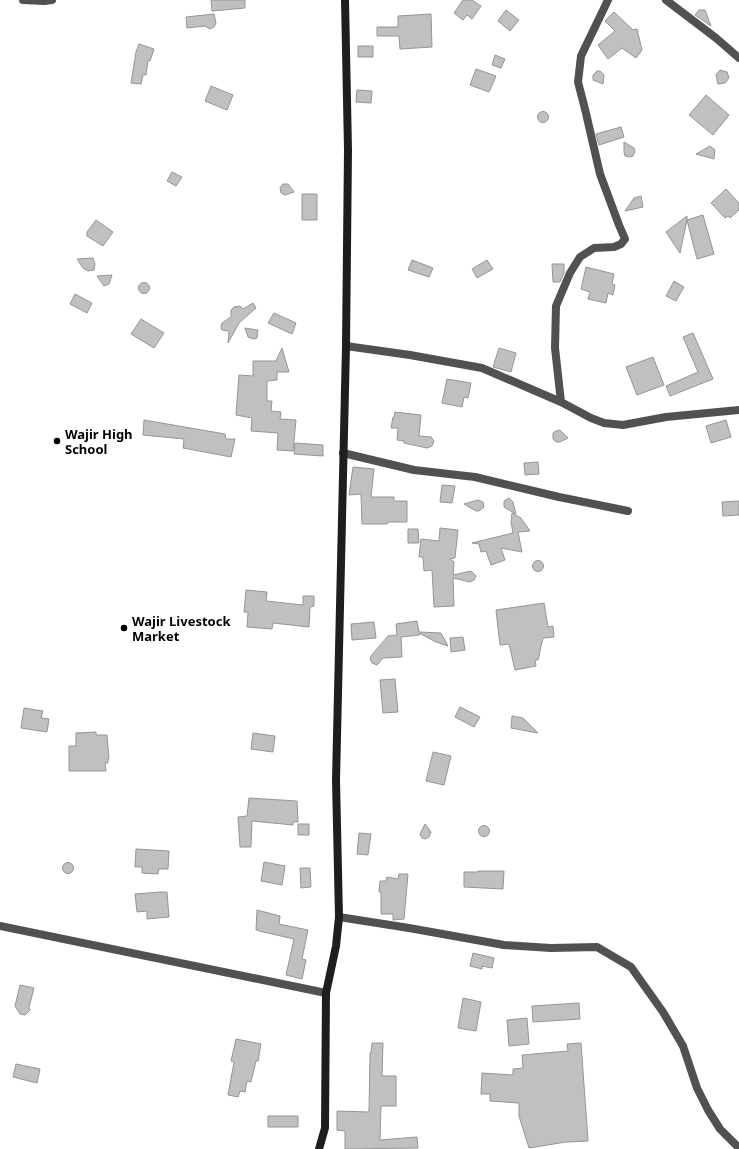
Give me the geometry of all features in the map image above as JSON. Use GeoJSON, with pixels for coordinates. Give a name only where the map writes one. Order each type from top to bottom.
{"type":"FeatureCollection","features":[{"type":"Feature","properties":{"kind":"street"},"geometry":{"type":"LineString","coordinates":[[23,0],[52,0]]}},
{"type":"Feature","properties":{"kind":"street"},"geometry":{"type":"LineString","coordinates":[[320,1149],[325,1128],[326,993],[336,946],[339,918],[336,780],[346,346],[348,150],[345,0]]}},
{"type":"Feature","properties":{"kind":"street"},"geometry":{"type":"LineString","coordinates":[[561,402],[554,348],[556,306],[570,273],[580,257],[594,248],[614,247],[622,244],[625,239],[600,174],[586,109],[578,82],[582,56],[608,0]]}},
{"type":"Feature","properties":{"kind":"street"},"geometry":{"type":"LineString","coordinates":[[666,0],[716,38],[739,58]]}},
{"type":"Feature","properties":{"kind":"street"},"geometry":{"type":"LineString","coordinates":[[346,346],[410,355],[482,368],[561,402],[591,418],[604,423],[623,424],[666,417],[739,410]]}},
{"type":"Feature","properties":{"kind":"street"},"geometry":{"type":"LineString","coordinates":[[343,453],[414,470],[475,476],[559,497],[628,512]]}},
{"type":"Feature","properties":{"kind":"street"},"geometry":{"type":"LineString","coordinates":[[339,918],[409,928],[504,945],[551,948],[597,948],[631,967],[663,1012],[683,1046],[697,1088],[708,1110],[720,1128],[739,1148]]}},
{"type":"Feature","properties":{"kind":"street"},"geometry":{"type":"LineString","coordinates":[[0,926],[326,993]]}},
{"type":"Feature","properties":{"kind":"building"},"geometry":{"type":"Polygon","coordinates":[[[211,0],[245,0],[245,8],[212,11],[211,0]]]}},
{"type":"Feature","properties":{"kind":"building"},"geometry":{"type":"Polygon","coordinates":[[[463,0],[472,0],[481,6],[472,19],[467,15],[463,20],[454,13],[463,0]]]}},
{"type":"Feature","properties":{"kind":"building"},"geometry":{"type":"Polygon","coordinates":[[[506,10],[519,20],[510,31],[498,21],[506,10]]]}},
{"type":"Feature","properties":{"kind":"building"},"geometry":{"type":"Polygon","coordinates":[[[699,10],[705,10],[711,26],[695,15],[699,10]]]}},
{"type":"Feature","properties":{"kind":"building"},"geometry":{"type":"Polygon","coordinates":[[[614,12],[633,30],[637,29],[642,50],[636,58],[622,48],[608,59],[598,45],[615,31],[605,21],[614,12]]]}},
{"type":"Feature","properties":{"kind":"building"},"geometry":{"type":"Polygon","coordinates":[[[214,14],[216,23],[214,27],[210,29],[205,26],[187,28],[186,17],[214,14]]]}},
{"type":"Feature","properties":{"kind":"building"},"geometry":{"type":"Polygon","coordinates":[[[431,14],[432,47],[400,49],[399,36],[377,36],[377,27],[398,27],[398,16],[431,14]]]}},
{"type":"Feature","properties":{"kind":"building"},"geometry":{"type":"Polygon","coordinates":[[[139,44],[154,49],[150,61],[148,60],[146,75],[143,75],[141,84],[131,83],[136,52],[139,44]]]}},
{"type":"Feature","properties":{"kind":"building"},"geometry":{"type":"Polygon","coordinates":[[[358,46],[373,46],[373,57],[358,57],[358,46]]]}},
{"type":"Feature","properties":{"kind":"building"},"geometry":{"type":"Polygon","coordinates":[[[495,55],[505,59],[501,68],[492,65],[495,55]]]}},
{"type":"Feature","properties":{"kind":"building"},"geometry":{"type":"Polygon","coordinates":[[[476,69],[496,76],[489,92],[470,85],[476,69]]]}},
{"type":"Feature","properties":{"kind":"building"},"geometry":{"type":"Polygon","coordinates":[[[720,70],[727,72],[729,78],[725,83],[718,84],[716,75],[720,70]]]}},
{"type":"Feature","properties":{"kind":"building"},"geometry":{"type":"Polygon","coordinates":[[[597,71],[600,71],[604,75],[603,84],[593,80],[593,75],[597,71]]]}},
{"type":"Feature","properties":{"kind":"building"},"geometry":{"type":"Polygon","coordinates":[[[211,86],[233,95],[227,110],[205,101],[211,86]]]}},
{"type":"Feature","properties":{"kind":"building"},"geometry":{"type":"Polygon","coordinates":[[[357,90],[372,91],[371,103],[356,102],[357,90]]]}},
{"type":"Feature","properties":{"kind":"building"},"geometry":{"type":"Polygon","coordinates":[[[706,95],[729,115],[713,135],[689,115],[706,95]]]}},
{"type":"Feature","properties":{"kind":"building"},"geometry":{"type":"Polygon","coordinates":[[[543,111],[547,113],[549,117],[547,121],[543,123],[539,121],[537,117],[539,113],[543,111]]]}},
{"type":"Feature","properties":{"kind":"building"},"geometry":{"type":"Polygon","coordinates":[[[621,127],[624,137],[599,145],[596,134],[621,127]]]}},
{"type":"Feature","properties":{"kind":"building"},"geometry":{"type":"Polygon","coordinates":[[[624,142],[634,148],[635,151],[633,156],[625,156],[624,142]]]}},
{"type":"Feature","properties":{"kind":"building"},"geometry":{"type":"Polygon","coordinates":[[[710,146],[715,150],[714,159],[696,154],[710,146]]]}},
{"type":"Feature","properties":{"kind":"building"},"geometry":{"type":"Polygon","coordinates":[[[172,172],[182,177],[176,186],[167,181],[172,172]]]}},
{"type":"Feature","properties":{"kind":"building"},"geometry":{"type":"Polygon","coordinates":[[[283,184],[288,184],[294,192],[285,195],[281,193],[280,188],[283,184]]]}},
{"type":"Feature","properties":{"kind":"building"},"geometry":{"type":"Polygon","coordinates":[[[726,189],[739,203],[739,210],[730,218],[728,216],[725,218],[711,203],[726,189]]]}},
{"type":"Feature","properties":{"kind":"building"},"geometry":{"type":"Polygon","coordinates":[[[302,194],[317,194],[317,220],[302,220],[302,194]]]}},
{"type":"Feature","properties":{"kind":"building"},"geometry":{"type":"Polygon","coordinates":[[[641,196],[643,207],[625,211],[634,198],[641,196]]]}},
{"type":"Feature","properties":{"kind":"building"},"geometry":{"type":"Polygon","coordinates":[[[703,215],[714,254],[697,259],[687,220],[703,215]]]}},
{"type":"Feature","properties":{"kind":"building"},"geometry":{"type":"Polygon","coordinates":[[[687,216],[680,253],[666,232],[687,216]]]}},
{"type":"Feature","properties":{"kind":"building"},"geometry":{"type":"Polygon","coordinates":[[[96,220],[113,232],[103,246],[87,236],[87,232],[96,220]]]}},
{"type":"Feature","properties":{"kind":"building"},"geometry":{"type":"Polygon","coordinates":[[[93,258],[95,264],[94,270],[88,271],[83,268],[77,259],[93,258]]]}},
{"type":"Feature","properties":{"kind":"building"},"geometry":{"type":"Polygon","coordinates":[[[412,260],[433,268],[429,277],[408,270],[412,260]]]}},
{"type":"Feature","properties":{"kind":"building"},"geometry":{"type":"Polygon","coordinates":[[[487,260],[493,269],[477,278],[472,269],[487,260]]]}},
{"type":"Feature","properties":{"kind":"building"},"geometry":{"type":"Polygon","coordinates":[[[552,264],[564,264],[564,273],[560,282],[553,282],[552,264]]]}},
{"type":"Feature","properties":{"kind":"building"},"geometry":{"type":"Polygon","coordinates":[[[586,267],[614,274],[612,284],[615,285],[613,295],[608,293],[606,303],[588,299],[590,292],[581,289],[586,267]]]}},
{"type":"Feature","properties":{"kind":"building"},"geometry":{"type":"Polygon","coordinates":[[[112,275],[109,284],[104,286],[97,276],[112,275]]]}},
{"type":"Feature","properties":{"kind":"building"},"geometry":{"type":"Polygon","coordinates":[[[674,281],[684,287],[676,301],[666,296],[674,281]]]}},
{"type":"Feature","properties":{"kind":"building"},"geometry":{"type":"Polygon","coordinates":[[[144,282],[148,284],[150,288],[148,292],[144,294],[140,292],[138,288],[140,284],[144,282]]]}},
{"type":"Feature","properties":{"kind":"building"},"geometry":{"type":"Polygon","coordinates":[[[75,294],[92,303],[87,313],[70,304],[75,294]]]}},
{"type":"Feature","properties":{"kind":"building"},"geometry":{"type":"Polygon","coordinates":[[[253,303],[256,308],[239,323],[228,343],[229,331],[222,330],[222,323],[231,317],[231,310],[234,307],[240,306],[243,309],[253,303]]]}},
{"type":"Feature","properties":{"kind":"building"},"geometry":{"type":"Polygon","coordinates":[[[274,313],[296,323],[292,334],[268,323],[274,313]]]}},
{"type":"Feature","properties":{"kind":"building"},"geometry":{"type":"Polygon","coordinates":[[[141,319],[164,333],[154,348],[131,334],[141,319]]]}},
{"type":"Feature","properties":{"kind":"building"},"geometry":{"type":"Polygon","coordinates":[[[245,328],[258,330],[257,338],[253,339],[248,337],[245,328]]]}},
{"type":"Feature","properties":{"kind":"building"},"geometry":{"type":"Polygon","coordinates":[[[693,333],[713,379],[670,396],[666,386],[698,372],[683,337],[693,333]]]}},
{"type":"Feature","properties":{"kind":"building"},"geometry":{"type":"Polygon","coordinates":[[[282,348],[289,372],[277,372],[277,380],[267,381],[267,401],[272,401],[271,411],[281,412],[280,419],[296,420],[293,451],[277,450],[278,433],[251,431],[252,418],[236,415],[239,375],[253,376],[253,361],[276,361],[282,348]]]}},
{"type":"Feature","properties":{"kind":"building"},"geometry":{"type":"Polygon","coordinates":[[[499,348],[516,353],[511,372],[493,367],[499,348]]]}},
{"type":"Feature","properties":{"kind":"building"},"geometry":{"type":"Polygon","coordinates":[[[653,357],[664,385],[637,395],[626,367],[653,357]]]}},
{"type":"Feature","properties":{"kind":"building"},"geometry":{"type":"Polygon","coordinates":[[[447,379],[471,383],[468,398],[464,397],[462,407],[442,403],[447,379]]]}},
{"type":"Feature","properties":{"kind":"building"},"geometry":{"type":"Polygon","coordinates":[[[395,412],[421,415],[419,436],[431,437],[434,441],[432,446],[427,448],[397,440],[398,428],[391,428],[395,412]]]}},
{"type":"Feature","properties":{"kind":"building"},"geometry":{"type":"Polygon","coordinates":[[[144,420],[225,434],[226,439],[235,439],[231,457],[183,448],[184,439],[143,435],[144,420]]]}},
{"type":"Feature","properties":{"kind":"building"},"geometry":{"type":"Polygon","coordinates":[[[726,420],[731,437],[711,443],[706,426],[726,420]]]}},
{"type":"Feature","properties":{"kind":"building"},"geometry":{"type":"Polygon","coordinates":[[[560,430],[568,438],[560,442],[556,442],[553,439],[553,433],[560,430]]]}},
{"type":"Feature","properties":{"kind":"building"},"geometry":{"type":"Polygon","coordinates":[[[295,443],[323,445],[323,456],[294,454],[295,443]]]}},
{"type":"Feature","properties":{"kind":"building"},"geometry":{"type":"Polygon","coordinates":[[[538,462],[539,474],[525,475],[524,463],[538,462]]]}},
{"type":"Feature","properties":{"kind":"building"},"geometry":{"type":"Polygon","coordinates":[[[353,467],[374,469],[371,497],[394,497],[394,501],[407,501],[407,522],[362,524],[361,494],[349,495],[353,467]]]}},
{"type":"Feature","properties":{"kind":"building"},"geometry":{"type":"Polygon","coordinates":[[[442,485],[455,486],[452,503],[440,502],[442,485]]]}},
{"type":"Feature","properties":{"kind":"building"},"geometry":{"type":"Polygon","coordinates":[[[509,498],[513,502],[516,514],[504,507],[504,501],[509,498]]]}},
{"type":"Feature","properties":{"kind":"building"},"geometry":{"type":"Polygon","coordinates":[[[478,500],[483,502],[484,507],[479,511],[476,511],[464,504],[478,500]]]}},
{"type":"Feature","properties":{"kind":"building"},"geometry":{"type":"Polygon","coordinates":[[[739,501],[739,515],[723,516],[722,502],[739,501]]]}},
{"type":"Feature","properties":{"kind":"building"},"geometry":{"type":"Polygon","coordinates":[[[512,513],[521,518],[530,531],[518,532],[522,552],[501,548],[505,560],[491,565],[486,551],[481,552],[479,544],[472,543],[513,533],[511,522],[512,513]]]}},
{"type":"Feature","properties":{"kind":"building"},"geometry":{"type":"Polygon","coordinates":[[[440,528],[458,530],[455,558],[450,559],[454,562],[453,575],[471,571],[476,576],[474,580],[470,582],[453,578],[454,606],[434,607],[432,570],[424,571],[423,557],[419,557],[421,539],[439,541],[440,528]]]}},
{"type":"Feature","properties":{"kind":"building"},"geometry":{"type":"Polygon","coordinates":[[[408,529],[418,529],[419,543],[408,543],[408,529]]]}},
{"type":"Feature","properties":{"kind":"building"},"geometry":{"type":"Polygon","coordinates":[[[538,560],[542,562],[544,566],[542,570],[538,572],[534,570],[532,566],[534,562],[538,560]]]}},
{"type":"Feature","properties":{"kind":"building"},"geometry":{"type":"Polygon","coordinates":[[[246,590],[267,592],[266,601],[303,605],[303,596],[314,596],[314,606],[310,607],[309,627],[273,623],[272,629],[247,627],[248,612],[244,612],[246,590]]]}},
{"type":"Feature","properties":{"kind":"building"},"geometry":{"type":"Polygon","coordinates":[[[544,603],[548,627],[553,626],[554,637],[543,638],[538,660],[535,660],[536,666],[515,670],[509,644],[500,645],[496,610],[544,603]]]}},
{"type":"Feature","properties":{"kind":"building"},"geometry":{"type":"Polygon","coordinates":[[[417,621],[419,632],[441,633],[448,646],[436,642],[419,633],[420,635],[401,637],[402,657],[383,658],[377,665],[372,663],[370,659],[371,656],[388,636],[397,635],[396,624],[417,621]]]}},
{"type":"Feature","properties":{"kind":"building"},"geometry":{"type":"Polygon","coordinates":[[[374,622],[376,638],[352,640],[351,624],[374,622]]]}},
{"type":"Feature","properties":{"kind":"building"},"geometry":{"type":"Polygon","coordinates":[[[463,637],[465,650],[451,652],[450,638],[463,637]]]}},
{"type":"Feature","properties":{"kind":"building"},"geometry":{"type":"Polygon","coordinates":[[[395,679],[398,712],[383,713],[380,680],[395,679]]]}},
{"type":"Feature","properties":{"kind":"building"},"geometry":{"type":"Polygon","coordinates":[[[460,707],[480,717],[474,727],[455,717],[460,707]]]}},
{"type":"Feature","properties":{"kind":"building"},"geometry":{"type":"Polygon","coordinates":[[[24,708],[43,711],[41,718],[49,719],[47,732],[21,728],[24,708]]]}},
{"type":"Feature","properties":{"kind":"building"},"geometry":{"type":"Polygon","coordinates":[[[512,716],[523,718],[538,733],[511,728],[512,716]]]}},
{"type":"Feature","properties":{"kind":"building"},"geometry":{"type":"Polygon","coordinates":[[[96,732],[96,735],[107,735],[109,759],[108,763],[105,763],[106,771],[69,771],[69,746],[76,746],[76,733],[96,732]]]}},
{"type":"Feature","properties":{"kind":"building"},"geometry":{"type":"Polygon","coordinates":[[[253,733],[275,736],[273,752],[251,749],[253,733]]]}},
{"type":"Feature","properties":{"kind":"building"},"geometry":{"type":"Polygon","coordinates":[[[433,752],[451,756],[444,785],[426,781],[433,752]]]}},
{"type":"Feature","properties":{"kind":"building"},"geometry":{"type":"Polygon","coordinates":[[[249,798],[297,801],[298,822],[293,822],[293,825],[252,821],[251,847],[240,847],[238,817],[247,816],[249,798]]]}},
{"type":"Feature","properties":{"kind":"building"},"geometry":{"type":"Polygon","coordinates":[[[298,824],[309,824],[309,835],[298,835],[298,824]]]}},
{"type":"Feature","properties":{"kind":"building"},"geometry":{"type":"Polygon","coordinates":[[[425,824],[431,832],[429,837],[425,839],[422,838],[420,834],[425,824]]]}},
{"type":"Feature","properties":{"kind":"building"},"geometry":{"type":"Polygon","coordinates":[[[482,826],[486,826],[488,827],[488,835],[482,836],[479,833],[479,829],[482,826]]]}},
{"type":"Feature","properties":{"kind":"building"},"geometry":{"type":"Polygon","coordinates":[[[359,833],[371,834],[368,855],[357,854],[359,833]]]}},
{"type":"Feature","properties":{"kind":"building"},"geometry":{"type":"Polygon","coordinates":[[[136,849],[169,851],[168,869],[159,869],[158,874],[142,873],[142,867],[135,867],[136,849]]]}},
{"type":"Feature","properties":{"kind":"building"},"geometry":{"type":"Polygon","coordinates":[[[68,862],[72,864],[74,868],[72,872],[68,874],[64,872],[62,868],[64,864],[68,862]]]}},
{"type":"Feature","properties":{"kind":"building"},"geometry":{"type":"Polygon","coordinates":[[[264,862],[285,866],[282,885],[261,881],[264,862]]]}},
{"type":"Feature","properties":{"kind":"building"},"geometry":{"type":"Polygon","coordinates":[[[300,868],[310,868],[311,887],[301,888],[300,868]]]}},
{"type":"Feature","properties":{"kind":"building"},"geometry":{"type":"Polygon","coordinates":[[[504,871],[503,889],[464,887],[464,872],[504,871]]]}},
{"type":"Feature","properties":{"kind":"building"},"geometry":{"type":"Polygon","coordinates":[[[399,874],[408,874],[404,919],[393,920],[393,914],[381,914],[381,892],[379,892],[380,881],[386,881],[387,877],[398,879],[399,874]]]}},
{"type":"Feature","properties":{"kind":"building"},"geometry":{"type":"Polygon","coordinates":[[[167,892],[169,917],[147,919],[147,911],[137,912],[135,894],[167,892]]]}},
{"type":"Feature","properties":{"kind":"building"},"geometry":{"type":"Polygon","coordinates":[[[257,910],[280,916],[279,924],[308,930],[302,959],[306,960],[302,979],[286,975],[294,939],[256,930],[257,910]]]}},
{"type":"Feature","properties":{"kind":"building"},"geometry":{"type":"Polygon","coordinates":[[[473,953],[494,958],[492,968],[482,966],[482,969],[470,966],[473,953]]]}},
{"type":"Feature","properties":{"kind":"building"},"geometry":{"type":"Polygon","coordinates":[[[20,985],[34,988],[29,1007],[30,1010],[25,1015],[20,1014],[15,1006],[20,985]]]}},
{"type":"Feature","properties":{"kind":"building"},"geometry":{"type":"Polygon","coordinates":[[[463,998],[481,1002],[476,1031],[458,1028],[463,998]]]}},
{"type":"Feature","properties":{"kind":"building"},"geometry":{"type":"Polygon","coordinates":[[[579,1003],[580,1019],[533,1022],[532,1006],[579,1003]]]}},
{"type":"Feature","properties":{"kind":"building"},"geometry":{"type":"Polygon","coordinates":[[[527,1018],[529,1044],[509,1046],[507,1020],[527,1018]]]}},
{"type":"Feature","properties":{"kind":"building"},"geometry":{"type":"Polygon","coordinates":[[[236,1039],[261,1044],[258,1061],[256,1061],[251,1082],[247,1081],[245,1092],[240,1091],[238,1097],[228,1095],[234,1062],[231,1061],[236,1039]]]}},
{"type":"Feature","properties":{"kind":"building"},"geometry":{"type":"Polygon","coordinates":[[[372,1043],[383,1043],[382,1076],[396,1076],[396,1106],[381,1106],[380,1140],[417,1137],[418,1148],[345,1149],[345,1131],[337,1130],[337,1111],[369,1112],[370,1053],[372,1043]]]}},
{"type":"Feature","properties":{"kind":"building"},"geometry":{"type":"Polygon","coordinates":[[[581,1043],[588,1141],[566,1142],[529,1148],[519,1116],[519,1103],[490,1101],[490,1094],[481,1094],[482,1073],[513,1075],[513,1069],[523,1068],[522,1055],[568,1051],[567,1044],[581,1043]]]}},
{"type":"Feature","properties":{"kind":"building"},"geometry":{"type":"Polygon","coordinates":[[[16,1064],[40,1069],[37,1083],[13,1077],[16,1064]]]}},
{"type":"Feature","properties":{"kind":"building"},"geometry":{"type":"Polygon","coordinates":[[[268,1116],[298,1116],[298,1127],[268,1127],[268,1116]]]}},
{"type":"Feature","properties":{"kind":"place","name":"Wajir High School"},"geometry":{"type":"Point","coordinates":[57,441]}},
{"type":"Feature","properties":{"kind":"place","name":"Wajir Livestock Market"},"geometry":{"type":"Point","coordinates":[124,628]}}]}
